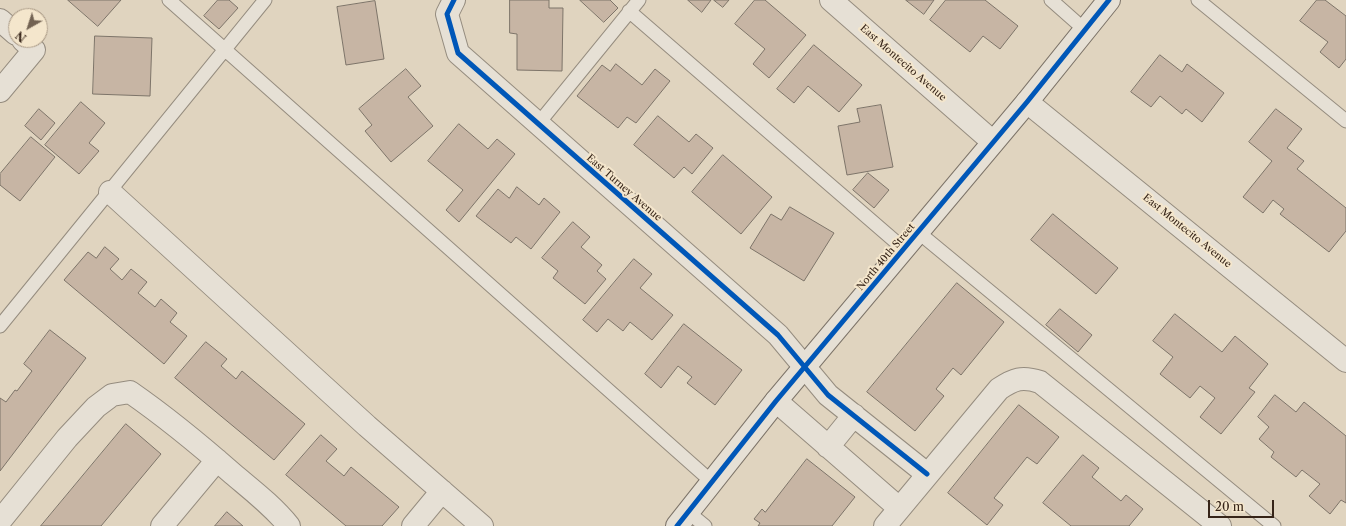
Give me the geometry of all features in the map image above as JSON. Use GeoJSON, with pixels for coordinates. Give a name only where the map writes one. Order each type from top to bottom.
{"type":"FeatureCollection","features":[{"type":"Feature","properties":{"kind":"street","name":"East Montecito Avenue"},"geometry":{"type":"LineString","coordinates":[[831,0],[993,142]]}},
{"type":"Feature","properties":{"kind":"street","name":"North 40th Street"},"geometry":{"type":"LineString","coordinates":[[683,519],[776,401],[1027,102],[1109,0]]}},
{"type":"Feature","properties":{"kind":"street","name":"East Turney Avenue"},"geometry":{"type":"LineString","coordinates":[[450,7],[458,53],[778,335],[828,395],[928,474]]}},
{"type":"Feature","properties":{"kind":"street"},"geometry":{"type":"LineString","coordinates":[[0,20],[8,27]]}},
{"type":"Feature","properties":{"kind":"street"},"geometry":{"type":"LineString","coordinates":[[0,91],[26,48]]}},
{"type":"Feature","properties":{"kind":"street","name":"East Montecito Avenue"},"geometry":{"type":"LineString","coordinates":[[1027,102],[1346,361]]}},
{"type":"Feature","properties":{"kind":"street"},"geometry":{"type":"LineString","coordinates":[[110,192],[367,426],[482,526]]}},
{"type":"Feature","properties":{"kind":"street"},"geometry":{"type":"LineString","coordinates":[[885,526],[999,389],[1010,382],[1021,378],[1040,382],[1220,526]]}},
{"type":"Feature","properties":{"kind":"street"},"geometry":{"type":"LineString","coordinates":[[0,521],[67,438],[96,407],[112,395],[130,392],[156,410],[268,503],[288,526]]}},
{"type":"Feature","properties":{"kind":"street"},"geometry":{"type":"LineString","coordinates":[[776,401],[899,508]]}},
{"type":"Feature","properties":{"kind":"street"},"geometry":{"type":"LineString","coordinates":[[828,446],[854,415]]}},
{"type":"Feature","properties":{"kind":"street"},"geometry":{"type":"LineString","coordinates":[[162,526],[217,460]]}},
{"type":"Feature","properties":{"kind":"street"},"geometry":{"type":"LineString","coordinates":[[413,526],[442,491]]}},
{"type":"Feature","properties":{"kind":"lane"},"geometry":{"type":"LineString","coordinates":[[168,0],[712,482]]}},
{"type":"Feature","properties":{"kind":"lane"},"geometry":{"type":"LineString","coordinates":[[0,326],[265,0]]}},
{"type":"Feature","properties":{"kind":"lane"},"geometry":{"type":"LineString","coordinates":[[538,124],[638,0]]}},
{"type":"Feature","properties":{"kind":"lane"},"geometry":{"type":"LineString","coordinates":[[1051,0],[1085,30]]}},
{"type":"Feature","properties":{"kind":"lane"},"geometry":{"type":"LineString","coordinates":[[1198,0],[1346,121]]}},
{"type":"Feature","properties":{"kind":"lane"},"geometry":{"type":"LineString","coordinates":[[629,11],[904,249]]}},
{"type":"Feature","properties":{"kind":"lane"},"geometry":{"type":"LineString","coordinates":[[918,232],[1274,526]]}},
{"type":"Feature","properties":{"kind":"lane"},"geometry":{"type":"LineString","coordinates":[[683,519],[705,526]]}},
{"type":"Feature","properties":{"kind":"building"},"geometry":{"type":"Polygon","coordinates":[[[68,0],[121,0],[98,26],[68,0]]]}},
{"type":"Feature","properties":{"kind":"building"},"geometry":{"type":"Polygon","coordinates":[[[218,0],[229,0],[238,8],[219,29],[204,16],[218,0]]]}},
{"type":"Feature","properties":{"kind":"building"},"geometry":{"type":"Polygon","coordinates":[[[510,0],[549,0],[549,8],[563,8],[562,71],[517,70],[517,34],[510,33],[510,0]]]}},
{"type":"Feature","properties":{"kind":"building"},"geometry":{"type":"Polygon","coordinates":[[[580,0],[610,0],[618,8],[604,22],[580,0]]]}},
{"type":"Feature","properties":{"kind":"building"},"geometry":{"type":"Polygon","coordinates":[[[688,0],[711,0],[702,12],[688,0]]]}},
{"type":"Feature","properties":{"kind":"building"},"geometry":{"type":"Polygon","coordinates":[[[714,0],[729,0],[723,7],[714,0]]]}},
{"type":"Feature","properties":{"kind":"building"},"geometry":{"type":"Polygon","coordinates":[[[755,0],[765,0],[806,35],[769,78],[753,64],[765,49],[735,24],[755,0]]]}},
{"type":"Feature","properties":{"kind":"building"},"geometry":{"type":"Polygon","coordinates":[[[906,0],[934,0],[924,14],[906,0]]]}},
{"type":"Feature","properties":{"kind":"building"},"geometry":{"type":"Polygon","coordinates":[[[946,0],[985,0],[1018,26],[1000,49],[983,36],[970,52],[930,20],[946,0]]]}},
{"type":"Feature","properties":{"kind":"building"},"geometry":{"type":"Polygon","coordinates":[[[1317,0],[1325,0],[1346,16],[1346,59],[1339,68],[1320,52],[1328,42],[1300,21],[1317,0]]]}},
{"type":"Feature","properties":{"kind":"building"},"geometry":{"type":"Polygon","coordinates":[[[375,1],[384,59],[346,65],[337,7],[375,1]]]}},
{"type":"Feature","properties":{"kind":"building"},"geometry":{"type":"Polygon","coordinates":[[[95,36],[152,38],[150,96],[93,94],[95,36]]]}},
{"type":"Feature","properties":{"kind":"building"},"geometry":{"type":"Polygon","coordinates":[[[814,45],[862,85],[839,112],[808,86],[794,103],[777,89],[814,45]]]}},
{"type":"Feature","properties":{"kind":"building"},"geometry":{"type":"Polygon","coordinates":[[[1160,55],[1182,72],[1187,64],[1224,93],[1202,122],[1186,109],[1182,114],[1160,96],[1151,107],[1131,92],[1160,55]]]}},
{"type":"Feature","properties":{"kind":"building"},"geometry":{"type":"Polygon","coordinates":[[[616,64],[642,85],[655,69],[670,81],[636,123],[627,117],[618,128],[577,96],[602,65],[610,71],[616,64]]]}},
{"type":"Feature","properties":{"kind":"building"},"geometry":{"type":"Polygon","coordinates":[[[406,69],[421,86],[408,97],[433,126],[391,162],[365,131],[372,125],[359,109],[406,69]]]}},
{"type":"Feature","properties":{"kind":"building"},"geometry":{"type":"Polygon","coordinates":[[[81,102],[105,123],[89,143],[99,151],[79,174],[45,145],[81,102]]]}},
{"type":"Feature","properties":{"kind":"building"},"geometry":{"type":"Polygon","coordinates":[[[881,105],[893,167],[847,175],[838,126],[860,122],[857,109],[881,105]]]}},
{"type":"Feature","properties":{"kind":"building"},"geometry":{"type":"Polygon","coordinates":[[[39,109],[55,123],[41,140],[25,126],[39,109]]]}},
{"type":"Feature","properties":{"kind":"building"},"geometry":{"type":"Polygon","coordinates":[[[1276,109],[1302,129],[1287,148],[1304,161],[1297,169],[1346,208],[1346,231],[1329,252],[1280,214],[1284,209],[1273,200],[1263,213],[1243,197],[1272,161],[1249,142],[1276,109]]]}},
{"type":"Feature","properties":{"kind":"building"},"geometry":{"type":"Polygon","coordinates":[[[658,116],[689,142],[696,134],[713,148],[692,174],[684,167],[674,178],[634,145],[658,116]]]}},
{"type":"Feature","properties":{"kind":"building"},"geometry":{"type":"Polygon","coordinates":[[[459,124],[488,149],[497,139],[515,154],[459,222],[446,210],[463,190],[428,161],[459,124]]]}},
{"type":"Feature","properties":{"kind":"building"},"geometry":{"type":"Polygon","coordinates":[[[31,137],[55,157],[20,201],[0,185],[0,174],[31,137]]]}},
{"type":"Feature","properties":{"kind":"building"},"geometry":{"type":"Polygon","coordinates":[[[723,155],[772,197],[741,234],[692,192],[723,155]]]}},
{"type":"Feature","properties":{"kind":"building"},"geometry":{"type":"Polygon","coordinates":[[[868,173],[889,190],[874,208],[853,190],[868,173]]]}},
{"type":"Feature","properties":{"kind":"building"},"geometry":{"type":"Polygon","coordinates":[[[517,187],[539,205],[544,198],[560,212],[531,249],[516,237],[511,243],[476,216],[498,189],[509,198],[517,187]]]}},
{"type":"Feature","properties":{"kind":"building"},"geometry":{"type":"Polygon","coordinates":[[[790,207],[834,233],[804,281],[750,248],[771,214],[781,220],[790,207]]]}},
{"type":"Feature","properties":{"kind":"building"},"geometry":{"type":"Polygon","coordinates":[[[1053,214],[1118,268],[1096,294],[1031,240],[1053,214]]]}},
{"type":"Feature","properties":{"kind":"building"},"geometry":{"type":"Polygon","coordinates":[[[573,222],[590,237],[581,247],[602,265],[597,271],[606,279],[585,304],[553,278],[558,271],[542,258],[573,222]]]}},
{"type":"Feature","properties":{"kind":"building"},"geometry":{"type":"Polygon","coordinates":[[[105,247],[119,259],[110,269],[122,280],[131,269],[147,282],[138,293],[155,307],[161,299],[177,313],[170,322],[187,336],[164,364],[64,280],[88,252],[96,258],[105,247]]]}},
{"type":"Feature","properties":{"kind":"building"},"geometry":{"type":"Polygon","coordinates":[[[634,259],[652,274],[640,288],[673,315],[652,340],[630,322],[623,331],[608,319],[597,332],[583,320],[634,259]]]}},
{"type":"Feature","properties":{"kind":"building"},"geometry":{"type":"Polygon","coordinates":[[[957,283],[1004,322],[961,375],[953,368],[936,389],[944,396],[915,431],[867,392],[957,283]]]}},
{"type":"Feature","properties":{"kind":"building"},"geometry":{"type":"Polygon","coordinates":[[[1060,309],[1092,335],[1078,352],[1046,325],[1060,309]]]}},
{"type":"Feature","properties":{"kind":"building"},"geometry":{"type":"Polygon","coordinates":[[[1175,314],[1222,352],[1235,336],[1268,364],[1249,388],[1255,392],[1221,434],[1200,417],[1215,398],[1200,386],[1190,398],[1160,374],[1173,357],[1153,341],[1175,314]]]}},
{"type":"Feature","properties":{"kind":"building"},"geometry":{"type":"Polygon","coordinates":[[[684,324],[742,370],[715,405],[687,383],[692,377],[678,366],[661,388],[645,374],[684,324]]]}},
{"type":"Feature","properties":{"kind":"building"},"geometry":{"type":"Polygon","coordinates":[[[50,330],[86,358],[0,471],[0,398],[6,402],[15,390],[17,391],[32,371],[24,364],[50,330]]]}},
{"type":"Feature","properties":{"kind":"building"},"geometry":{"type":"Polygon","coordinates":[[[206,342],[227,359],[221,366],[236,379],[242,371],[305,424],[274,460],[175,378],[206,342]]]}},
{"type":"Feature","properties":{"kind":"building"},"geometry":{"type":"Polygon","coordinates":[[[1275,395],[1296,412],[1304,402],[1346,436],[1346,503],[1341,500],[1330,514],[1309,496],[1320,484],[1302,470],[1296,477],[1271,457],[1274,452],[1259,439],[1269,427],[1258,417],[1275,395]]]}},
{"type":"Feature","properties":{"kind":"building"},"geometry":{"type":"Polygon","coordinates":[[[1019,405],[1059,437],[1037,464],[1027,457],[994,498],[1003,505],[987,525],[948,493],[1019,405]]]}},
{"type":"Feature","properties":{"kind":"building"},"geometry":{"type":"Polygon","coordinates":[[[126,424],[161,454],[101,526],[41,526],[126,424]]]}},
{"type":"Feature","properties":{"kind":"building"},"geometry":{"type":"Polygon","coordinates":[[[321,435],[337,449],[326,461],[344,476],[351,467],[399,507],[382,526],[346,526],[286,475],[321,435]]]}},
{"type":"Feature","properties":{"kind":"building"},"geometry":{"type":"Polygon","coordinates":[[[1083,455],[1099,468],[1092,477],[1121,501],[1126,495],[1143,509],[1129,526],[1071,526],[1043,503],[1083,455]]]}},
{"type":"Feature","properties":{"kind":"building"},"geometry":{"type":"Polygon","coordinates":[[[807,459],[855,497],[832,526],[758,526],[760,523],[754,519],[762,509],[765,512],[807,459]]]}},
{"type":"Feature","properties":{"kind":"building"},"geometry":{"type":"Polygon","coordinates":[[[227,512],[243,526],[215,526],[227,512]]]}},
{"type":"Feature","properties":{"kind":"cycle path"},"geometry":{"type":"LineString","coordinates":[[454,0],[447,14],[458,53],[778,335],[828,395],[927,474]]}},
{"type":"Feature","properties":{"kind":"cycle path"},"geometry":{"type":"LineString","coordinates":[[677,526],[776,401],[1027,102],[1109,0]]}}]}
